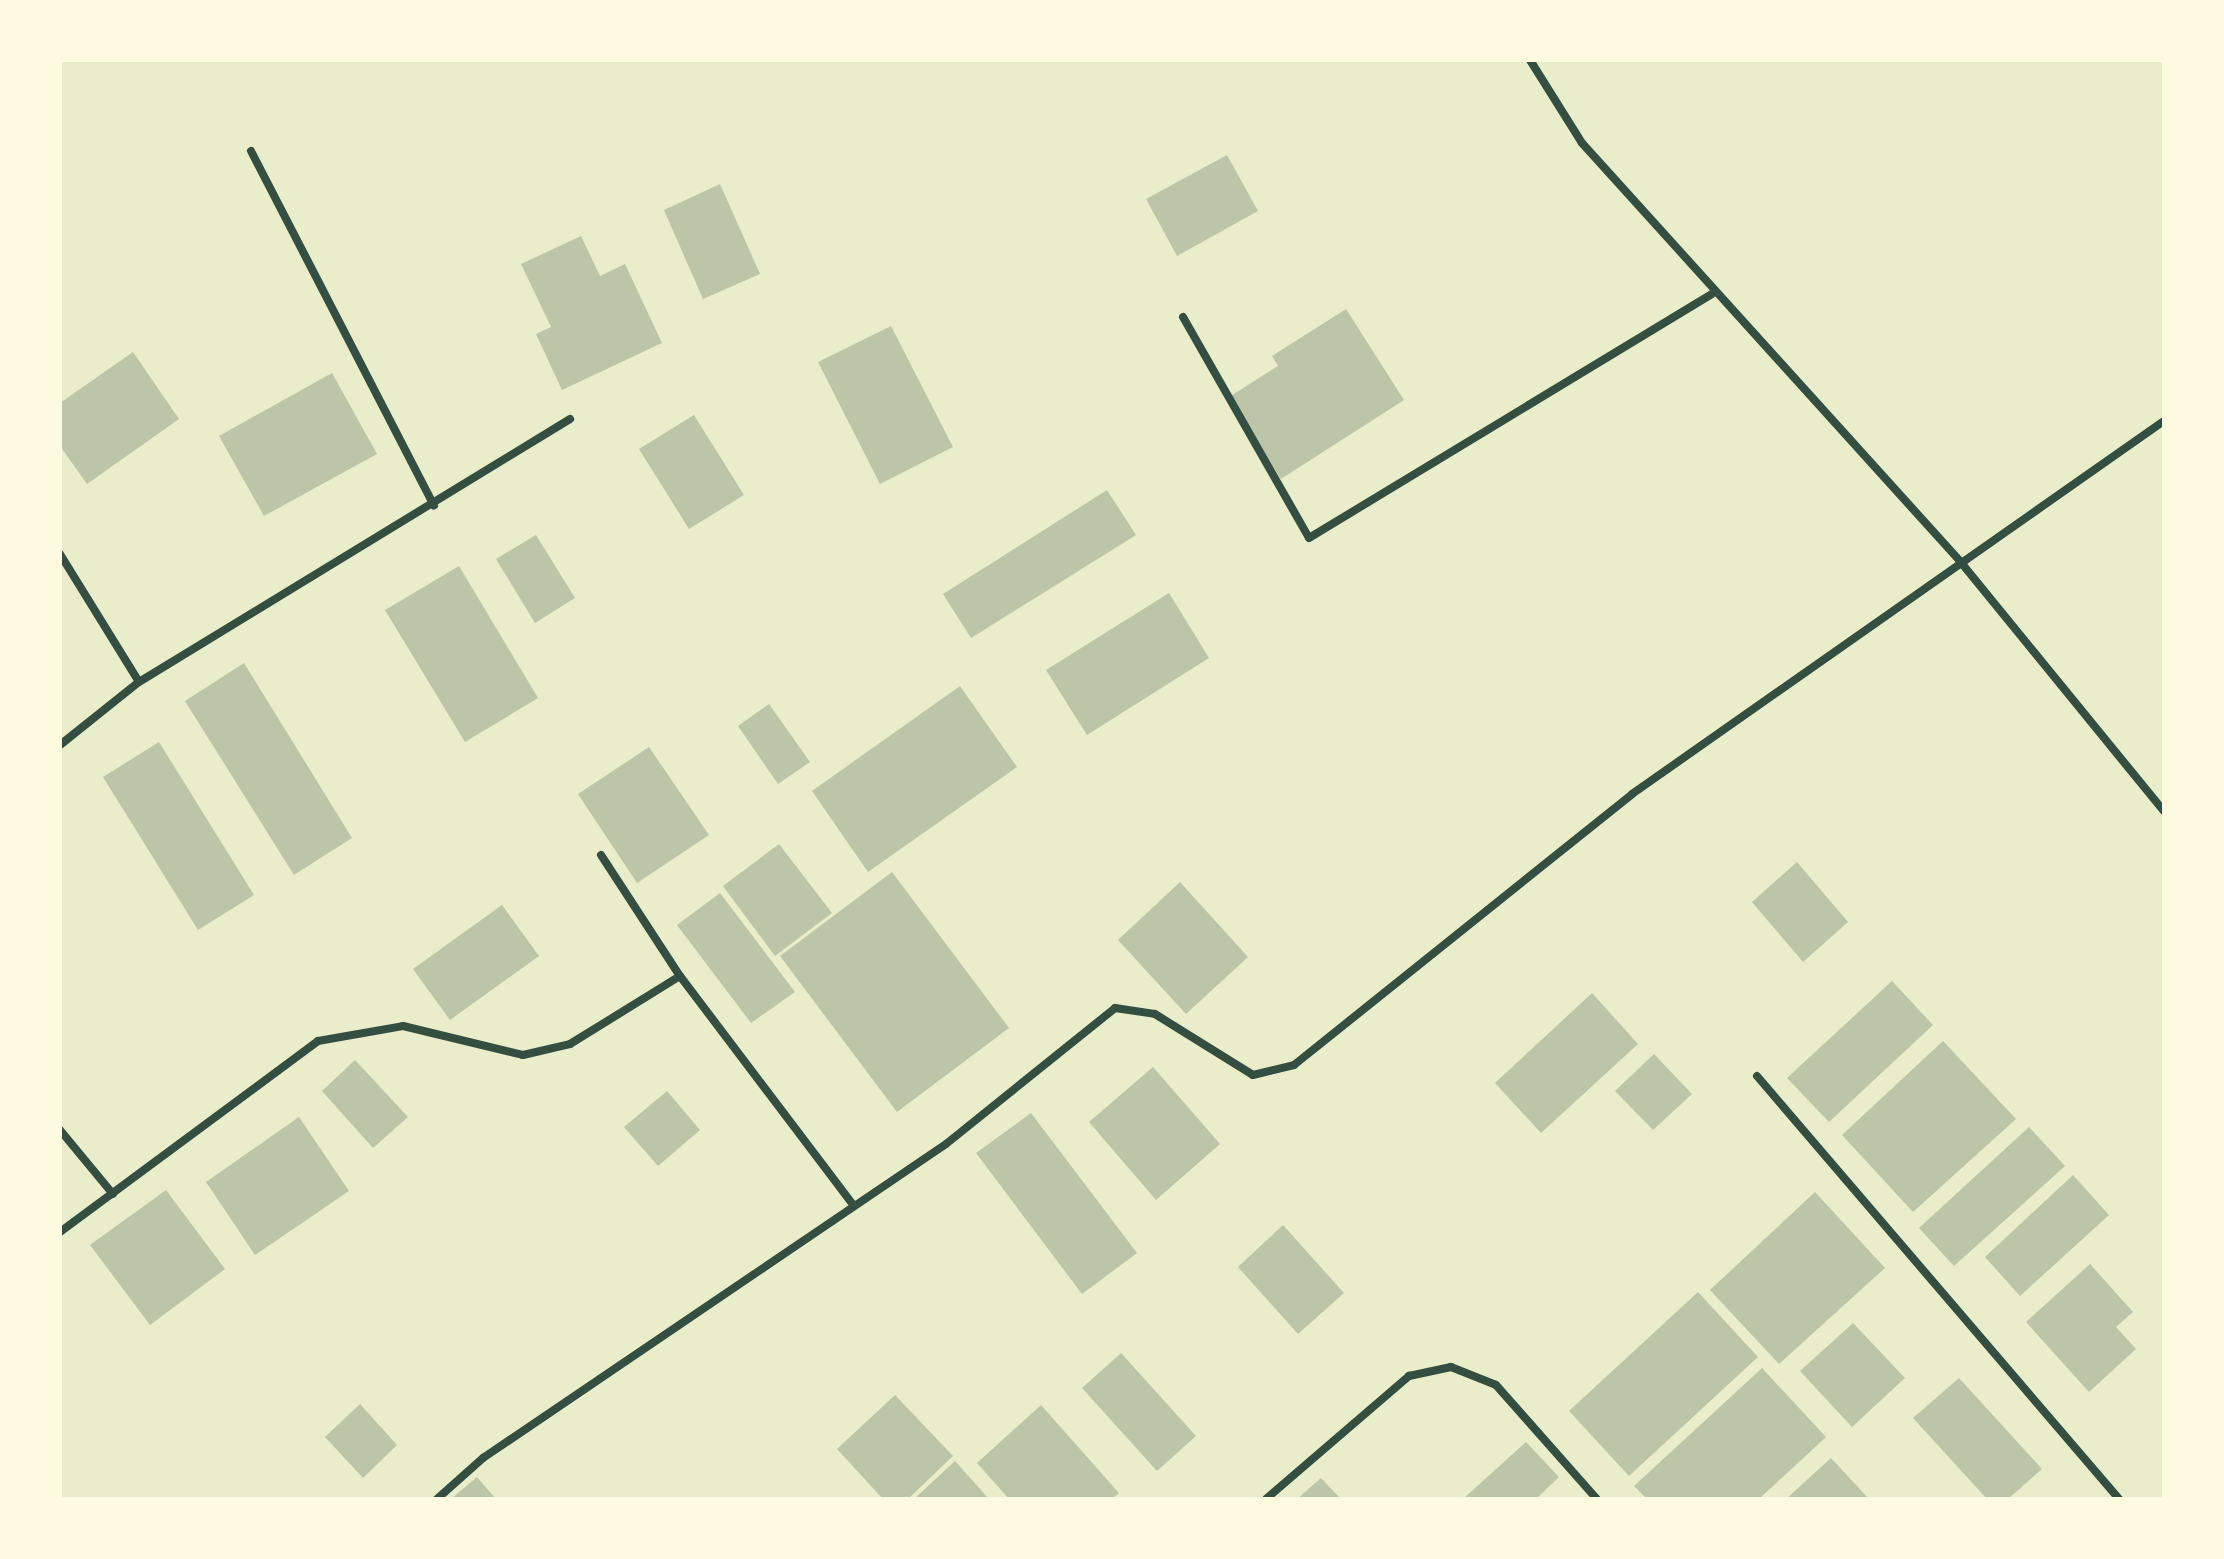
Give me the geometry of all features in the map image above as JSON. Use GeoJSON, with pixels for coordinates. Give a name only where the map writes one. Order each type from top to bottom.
{"type":"FeatureCollection","features":[{"type":"Feature","properties":{"kind":"street"},"geometry":{"type":"LineString","coordinates":[[1530,60],[1582,143],[1712,294],[1959,560],[2164,811]]}},
{"type":"Feature","properties":{"kind":"street"},"geometry":{"type":"LineString","coordinates":[[251,151],[434,505]]}},
{"type":"Feature","properties":{"kind":"street"},"geometry":{"type":"LineString","coordinates":[[1183,317],[1309,538],[1712,294]]}},
{"type":"Feature","properties":{"kind":"street"},"geometry":{"type":"LineString","coordinates":[[60,745],[139,682],[434,505],[570,419]]}},
{"type":"Feature","properties":{"kind":"street"},"geometry":{"type":"LineString","coordinates":[[437,1499],[483,1458],[854,1206],[1115,1008],[1155,1014],[1253,1075],[1294,1065],[1551,854],[1959,560],[2164,421]]}},
{"type":"Feature","properties":{"kind":"street"},"geometry":{"type":"LineString","coordinates":[[60,554],[139,682]]}},
{"type":"Feature","properties":{"kind":"street"},"geometry":{"type":"LineString","coordinates":[[601,855],[680,976],[854,1206]]}},
{"type":"Feature","properties":{"kind":"street"},"geometry":{"type":"LineString","coordinates":[[60,1232],[318,1041],[403,1026],[523,1055],[570,1044],[680,976]]}},
{"type":"Feature","properties":{"kind":"street"},"geometry":{"type":"LineString","coordinates":[[1757,1076],[2119,1499]]}},
{"type":"Feature","properties":{"kind":"street"},"geometry":{"type":"LineString","coordinates":[[60,1130],[113,1194]]}},
{"type":"Feature","properties":{"kind":"street"},"geometry":{"type":"LineString","coordinates":[[1266,1499],[1409,1376],[1451,1367],[1496,1385],[1597,1499]]}},
{"type":"Feature","properties":{"kind":"building"},"geometry":{"type":"Polygon","coordinates":[[[1227,155],[1258,211],[1177,256],[1146,199],[1227,155]]]}},
{"type":"Feature","properties":{"kind":"building"},"geometry":{"type":"Polygon","coordinates":[[[720,184],[760,274],[703,299],[664,210],[720,184]]]}},
{"type":"Feature","properties":{"kind":"building"},"geometry":{"type":"Polygon","coordinates":[[[581,236],[600,276],[625,264],[662,343],[562,390],[536,334],[551,327],[521,264],[581,236]]]}},
{"type":"Feature","properties":{"kind":"building"},"geometry":{"type":"Polygon","coordinates":[[[1346,309],[1404,400],[1281,479],[1229,397],[1278,366],[1272,356],[1346,309]]]}},
{"type":"Feature","properties":{"kind":"building"},"geometry":{"type":"Polygon","coordinates":[[[891,326],[953,447],[880,484],[818,362],[891,326]]]}},
{"type":"Feature","properties":{"kind":"building"},"geometry":{"type":"Polygon","coordinates":[[[133,352],[179,419],[87,484],[60,446],[60,403],[133,352]]]}},
{"type":"Feature","properties":{"kind":"building"},"geometry":{"type":"Polygon","coordinates":[[[332,373],[377,454],[264,516],[219,436],[332,373]]]}},
{"type":"Feature","properties":{"kind":"building"},"geometry":{"type":"Polygon","coordinates":[[[694,415],[744,495],[689,529],[639,449],[694,415]]]}},
{"type":"Feature","properties":{"kind":"building"},"geometry":{"type":"Polygon","coordinates":[[[1107,490],[1136,535],[971,638],[943,594],[1107,490]]]}},
{"type":"Feature","properties":{"kind":"building"},"geometry":{"type":"Polygon","coordinates":[[[536,535],[575,598],[535,623],[496,559],[536,535]]]}},
{"type":"Feature","properties":{"kind":"building"},"geometry":{"type":"Polygon","coordinates":[[[459,566],[538,698],[465,742],[385,610],[459,566]]]}},
{"type":"Feature","properties":{"kind":"building"},"geometry":{"type":"Polygon","coordinates":[[[1169,593],[1209,658],[1087,735],[1046,670],[1169,593]]]}},
{"type":"Feature","properties":{"kind":"building"},"geometry":{"type":"Polygon","coordinates":[[[244,663],[352,838],[294,875],[185,701],[244,663]]]}},
{"type":"Feature","properties":{"kind":"building"},"geometry":{"type":"Polygon","coordinates":[[[960,686],[1017,767],[868,872],[812,791],[960,686]]]}},
{"type":"Feature","properties":{"kind":"building"},"geometry":{"type":"Polygon","coordinates":[[[769,704],[810,762],[778,784],[738,726],[769,704]]]}},
{"type":"Feature","properties":{"kind":"building"},"geometry":{"type":"Polygon","coordinates":[[[159,742],[254,895],[198,930],[103,777],[159,742]]]}},
{"type":"Feature","properties":{"kind":"building"},"geometry":{"type":"Polygon","coordinates":[[[649,747],[709,835],[637,883],[578,794],[649,747]]]}},
{"type":"Feature","properties":{"kind":"building"},"geometry":{"type":"Polygon","coordinates":[[[779,844],[832,913],[775,956],[723,886],[779,844]]]}},
{"type":"Feature","properties":{"kind":"building"},"geometry":{"type":"Polygon","coordinates":[[[1797,862],[1848,922],[1803,962],[1752,902],[1797,862]]]}},
{"type":"Feature","properties":{"kind":"building"},"geometry":{"type":"Polygon","coordinates":[[[892,872],[1009,1028],[897,1112],[780,956],[892,872]]]}},
{"type":"Feature","properties":{"kind":"building"},"geometry":{"type":"Polygon","coordinates":[[[1180,882],[1248,957],[1186,1014],[1118,940],[1180,882]]]}},
{"type":"Feature","properties":{"kind":"building"},"geometry":{"type":"Polygon","coordinates":[[[720,893],[795,992],[751,1023],[677,925],[720,893]]]}},
{"type":"Feature","properties":{"kind":"building"},"geometry":{"type":"Polygon","coordinates":[[[502,905],[539,956],[450,1020],[413,969],[502,905]]]}},
{"type":"Feature","properties":{"kind":"building"},"geometry":{"type":"Polygon","coordinates":[[[1892,981],[1933,1025],[1829,1122],[1787,1078],[1892,981]]]}},
{"type":"Feature","properties":{"kind":"building"},"geometry":{"type":"Polygon","coordinates":[[[1592,993],[1638,1044],[1541,1133],[1495,1083],[1592,993]]]}},
{"type":"Feature","properties":{"kind":"building"},"geometry":{"type":"Polygon","coordinates":[[[1943,1041],[2016,1119],[1913,1212],[1842,1135],[1943,1041]]]}},
{"type":"Feature","properties":{"kind":"building"},"geometry":{"type":"Polygon","coordinates":[[[1654,1054],[1692,1094],[1653,1130],[1615,1091],[1654,1054]]]}},
{"type":"Feature","properties":{"kind":"building"},"geometry":{"type":"Polygon","coordinates":[[[355,1060],[408,1117],[373,1148],[322,1091],[355,1060]]]}},
{"type":"Feature","properties":{"kind":"building"},"geometry":{"type":"Polygon","coordinates":[[[1153,1067],[1220,1144],[1156,1200],[1089,1122],[1153,1067]]]}},
{"type":"Feature","properties":{"kind":"building"},"geometry":{"type":"Polygon","coordinates":[[[667,1091],[700,1130],[658,1166],[624,1127],[667,1091]]]}},
{"type":"Feature","properties":{"kind":"building"},"geometry":{"type":"Polygon","coordinates":[[[1031,1113],[1137,1253],[1082,1294],[976,1153],[1031,1113]]]}},
{"type":"Feature","properties":{"kind":"building"},"geometry":{"type":"Polygon","coordinates":[[[299,1117],[349,1191],[255,1255],[206,1182],[299,1117]]]}},
{"type":"Feature","properties":{"kind":"building"},"geometry":{"type":"Polygon","coordinates":[[[2029,1127],[2065,1166],[1954,1266],[1919,1228],[2029,1127]]]}},
{"type":"Feature","properties":{"kind":"building"},"geometry":{"type":"Polygon","coordinates":[[[2073,1175],[2109,1215],[2020,1296],[1985,1257],[2073,1175]]]}},
{"type":"Feature","properties":{"kind":"building"},"geometry":{"type":"Polygon","coordinates":[[[166,1190],[225,1269],[150,1325],[90,1245],[166,1190]]]}},
{"type":"Feature","properties":{"kind":"building"},"geometry":{"type":"Polygon","coordinates":[[[1815,1192],[1885,1268],[1779,1364],[1710,1290],[1815,1192]]]}},
{"type":"Feature","properties":{"kind":"building"},"geometry":{"type":"Polygon","coordinates":[[[1283,1225],[1344,1293],[1298,1334],[1238,1267],[1283,1225]]]}},
{"type":"Feature","properties":{"kind":"building"},"geometry":{"type":"Polygon","coordinates":[[[2090,1264],[2133,1312],[2116,1327],[2136,1349],[2089,1392],[2026,1322],[2090,1264]]]}},
{"type":"Feature","properties":{"kind":"building"},"geometry":{"type":"Polygon","coordinates":[[[1698,1292],[1758,1357],[1629,1476],[1569,1411],[1698,1292]]]}},
{"type":"Feature","properties":{"kind":"building"},"geometry":{"type":"Polygon","coordinates":[[[1853,1323],[1905,1378],[1852,1427],[1800,1371],[1853,1323]]]}},
{"type":"Feature","properties":{"kind":"building"},"geometry":{"type":"Polygon","coordinates":[[[1121,1353],[1196,1436],[1157,1471],[1082,1388],[1121,1353]]]}},
{"type":"Feature","properties":{"kind":"building"},"geometry":{"type":"Polygon","coordinates":[[[1762,1368],[1826,1437],[1759,1499],[1647,1499],[1634,1486],[1762,1368]]]}},
{"type":"Feature","properties":{"kind":"building"},"geometry":{"type":"Polygon","coordinates":[[[1959,1378],[2042,1469],[2008,1499],[1987,1499],[1913,1418],[1959,1378]]]}},
{"type":"Feature","properties":{"kind":"building"},"geometry":{"type":"Polygon","coordinates":[[[895,1395],[953,1456],[908,1499],[883,1499],[837,1449],[895,1395]]]}},
{"type":"Feature","properties":{"kind":"building"},"geometry":{"type":"Polygon","coordinates":[[[360,1404],[397,1445],[363,1478],[325,1437],[360,1404]]]}},
{"type":"Feature","properties":{"kind":"building"},"geometry":{"type":"Polygon","coordinates":[[[1041,1405],[1119,1493],[1112,1499],[1009,1499],[977,1463],[1041,1405]]]}},
{"type":"Feature","properties":{"kind":"building"},"geometry":{"type":"Polygon","coordinates":[[[1526,1442],[1559,1477],[1536,1499],[1463,1499],[1526,1442]]]}},
{"type":"Feature","properties":{"kind":"building"},"geometry":{"type":"Polygon","coordinates":[[[1831,1458],[1869,1499],[1786,1499],[1831,1458]]]}},
{"type":"Feature","properties":{"kind":"building"},"geometry":{"type":"Polygon","coordinates":[[[955,1461],[989,1499],[914,1499],[955,1461]]]}},
{"type":"Feature","properties":{"kind":"building"},"geometry":{"type":"Polygon","coordinates":[[[477,1477],[496,1499],[451,1499],[477,1477]]]}},
{"type":"Feature","properties":{"kind":"building"},"geometry":{"type":"Polygon","coordinates":[[[1321,1478],[1341,1499],[1297,1499],[1321,1478]]]}}]}
